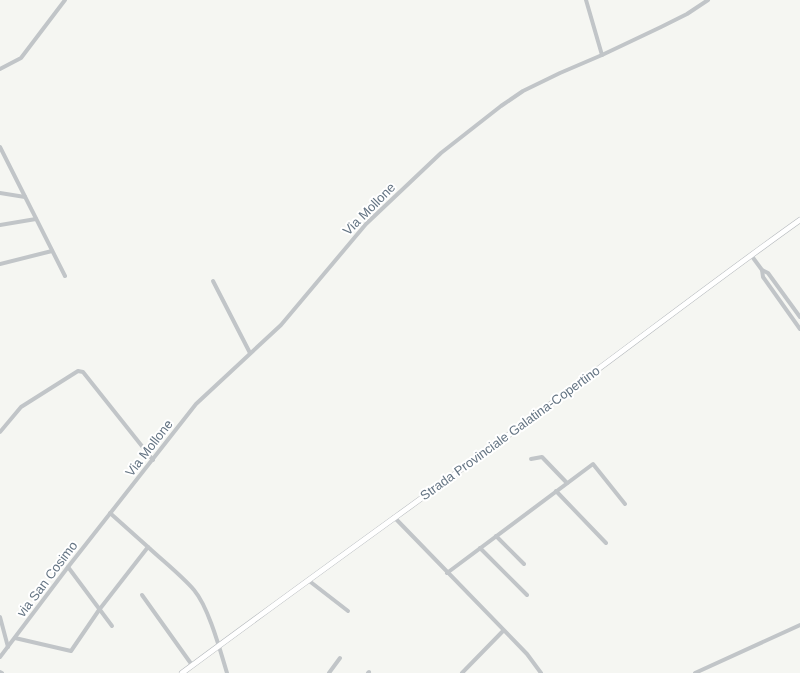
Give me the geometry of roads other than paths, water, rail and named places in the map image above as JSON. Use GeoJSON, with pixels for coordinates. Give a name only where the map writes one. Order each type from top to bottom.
{"type":"FeatureCollection","features":[{"type":"Feature","properties":{"kind":"main road","name":"Strada Provinciale Galatina-Copertino"},"geometry":{"type":"LineString","coordinates":[[182,673],[557,400],[800,220]]}},
{"type":"Feature","properties":{"kind":"street"},"geometry":{"type":"LineString","coordinates":[[0,69],[21,58],[65,0]]}},
{"type":"Feature","properties":{"kind":"street"},"geometry":{"type":"LineString","coordinates":[[586,0],[602,55]]}},
{"type":"Feature","properties":{"kind":"street","name":"Via Mollone"},"geometry":{"type":"LineString","coordinates":[[110,513],[196,404],[281,325],[366,224],[441,153],[501,106],[523,91],[687,14],[708,0]]}},
{"type":"Feature","properties":{"kind":"street"},"geometry":{"type":"LineString","coordinates":[[0,147],[65,276]]}},
{"type":"Feature","properties":{"kind":"street"},"geometry":{"type":"LineString","coordinates":[[0,193],[25,197]]}},
{"type":"Feature","properties":{"kind":"street"},"geometry":{"type":"LineString","coordinates":[[0,225],[36,218]]}},
{"type":"Feature","properties":{"kind":"street"},"geometry":{"type":"LineString","coordinates":[[0,264],[52,250]]}},
{"type":"Feature","properties":{"kind":"street"},"geometry":{"type":"LineString","coordinates":[[751,255],[762,270],[768,273],[800,317]]}},
{"type":"Feature","properties":{"kind":"street"},"geometry":{"type":"LineString","coordinates":[[762,270],[763,277],[800,329]]}},
{"type":"Feature","properties":{"kind":"street"},"geometry":{"type":"LineString","coordinates":[[213,281],[250,353]]}},
{"type":"Feature","properties":{"kind":"street"},"geometry":{"type":"LineString","coordinates":[[0,432],[21,407],[78,371],[83,372],[153,460]]}},
{"type":"Feature","properties":{"kind":"street"},"geometry":{"type":"LineString","coordinates":[[531,459],[542,457],[567,483]]}},
{"type":"Feature","properties":{"kind":"street"},"geometry":{"type":"LineString","coordinates":[[447,573],[593,464],[625,504]]}},
{"type":"Feature","properties":{"kind":"street"},"geometry":{"type":"LineString","coordinates":[[556,491],[606,543]]}},
{"type":"Feature","properties":{"kind":"street"},"geometry":{"type":"LineString","coordinates":[[110,513],[194,590],[202,603],[219,645],[227,673]]}},
{"type":"Feature","properties":{"kind":"street","name":"via San Cosimo"},"geometry":{"type":"LineString","coordinates":[[0,657],[110,513]]}},
{"type":"Feature","properties":{"kind":"street"},"geometry":{"type":"LineString","coordinates":[[394,518],[527,654],[541,673]]}},
{"type":"Feature","properties":{"kind":"street"},"geometry":{"type":"LineString","coordinates":[[496,536],[524,564]]}},
{"type":"Feature","properties":{"kind":"street"},"geometry":{"type":"LineString","coordinates":[[14,638],[71,651],[99,610],[148,547]]}},
{"type":"Feature","properties":{"kind":"street"},"geometry":{"type":"LineString","coordinates":[[480,548],[527,595]]}},
{"type":"Feature","properties":{"kind":"street"},"geometry":{"type":"LineString","coordinates":[[68,567],[112,626]]}},
{"type":"Feature","properties":{"kind":"street"},"geometry":{"type":"LineString","coordinates":[[308,580],[348,611]]}},
{"type":"Feature","properties":{"kind":"street"},"geometry":{"type":"LineString","coordinates":[[142,595],[192,666]]}},
{"type":"Feature","properties":{"kind":"street"},"geometry":{"type":"LineString","coordinates":[[0,617],[8,646]]}},
{"type":"Feature","properties":{"kind":"street"},"geometry":{"type":"LineString","coordinates":[[695,673],[800,625]]}},
{"type":"Feature","properties":{"kind":"street"},"geometry":{"type":"LineString","coordinates":[[462,673],[503,631]]}},
{"type":"Feature","properties":{"kind":"street"},"geometry":{"type":"LineString","coordinates":[[329,673],[340,658]]}}]}
